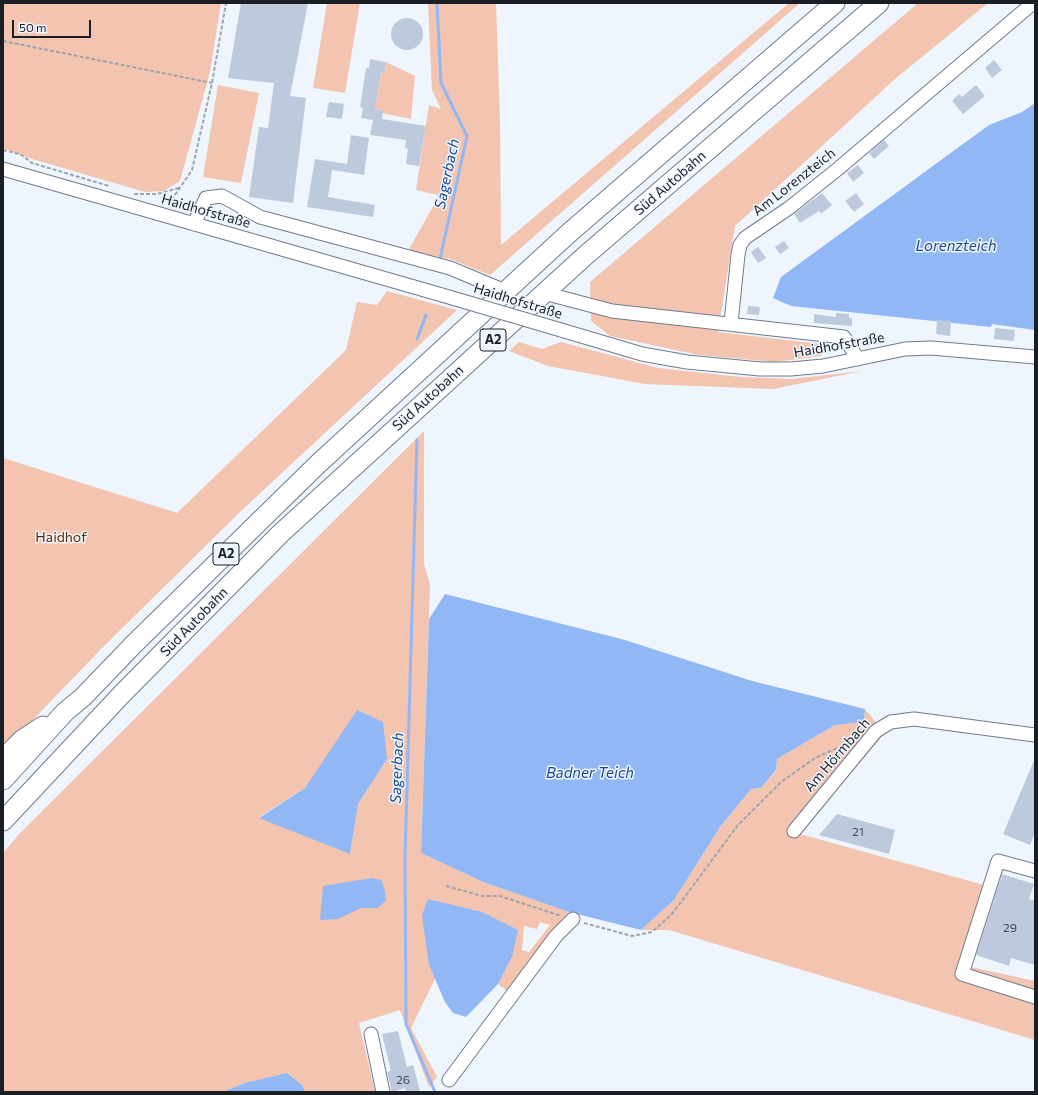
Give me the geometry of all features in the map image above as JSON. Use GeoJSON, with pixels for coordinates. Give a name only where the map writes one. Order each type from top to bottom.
{"type":"FeatureCollection","features":[{"type":"Feature","properties":{"kind":"highway","name":"Süd Autobahn"},"geometry":{"type":"LineString","coordinates":[[3,780],[65,712],[83,697],[134,644],[318,464],[505,290],[834,3]]}},
{"type":"Feature","properties":{"kind":"highway","name":"Süd Autobahn"},"geometry":{"type":"LineString","coordinates":[[3,821],[122,694],[280,534],[586,255],[879,3]]}},
{"type":"Feature","properties":{"kind":"highway"},"geometry":{"type":"LineString","coordinates":[[3,759],[22,740],[65,712]]}},
{"type":"Feature","properties":{"kind":"street","name":"Am Lorenzteich"},"geometry":{"type":"LineString","coordinates":[[731,323],[738,255],[740,245],[745,238],[789,208],[839,168],[1033,3]]}},
{"type":"Feature","properties":{"kind":"street","name":"Haidhofstraße"},"geometry":{"type":"LineString","coordinates":[[3,169],[642,354],[687,362],[738,367],[791,369],[823,366],[904,349],[931,348],[1035,357]]}},
{"type":"Feature","properties":{"kind":"street"},"geometry":{"type":"LineString","coordinates":[[194,224],[206,198],[222,196],[260,217],[450,268],[505,290]]}},
{"type":"Feature","properties":{"kind":"street"},"geometry":{"type":"LineString","coordinates":[[544,293],[612,310],[844,337],[858,359]]}},
{"type":"Feature","properties":{"kind":"street","name":"Am Hörmbach"},"geometry":{"type":"LineString","coordinates":[[794,831],[876,731],[891,722],[914,719],[1035,735]]}},
{"type":"Feature","properties":{"kind":"street"},"geometry":{"type":"LineString","coordinates":[[1035,871],[998,861],[962,974],[1035,997]]}},
{"type":"Feature","properties":{"kind":"street"},"geometry":{"type":"LineString","coordinates":[[449,1080],[556,936],[572,920]]}},
{"type":"Feature","properties":{"kind":"street"},"geometry":{"type":"LineString","coordinates":[[371,1034],[383,1092]]}},
{"type":"Feature","properties":{"kind":"path"},"geometry":{"type":"LineString","coordinates":[[164,216],[168,204],[192,170],[212,83],[226,3]]}},
{"type":"Feature","properties":{"kind":"path"},"geometry":{"type":"LineString","coordinates":[[3,41],[212,83]]}},
{"type":"Feature","properties":{"kind":"path"},"geometry":{"type":"LineString","coordinates":[[3,150],[20,154],[32,163],[113,187]]}},
{"type":"Feature","properties":{"kind":"path"},"geometry":{"type":"LineString","coordinates":[[128,192],[135,194],[157,194],[180,188]]}},
{"type":"Feature","properties":{"kind":"path"},"geometry":{"type":"LineString","coordinates":[[446,886],[482,896],[500,896],[572,920],[632,936],[652,932],[672,914],[738,825],[781,782],[815,758],[856,740]]}},
{"type":"Feature","properties":{"kind":"green space"},"geometry":{"type":"Polygon","coordinates":[[[3,3],[221,3],[210,72],[180,181],[164,191],[145,192],[32,159],[3,148],[3,3]]]}},
{"type":"Feature","properties":{"kind":"green space"},"geometry":{"type":"Polygon","coordinates":[[[327,3],[360,3],[345,93],[313,88],[327,3]]]}},
{"type":"Feature","properties":{"kind":"green space"},"geometry":{"type":"Polygon","coordinates":[[[428,3],[496,3],[500,120],[501,245],[789,3],[800,3],[490,275],[450,259],[408,251],[438,195],[416,190],[429,105],[441,109],[432,90],[428,3]]]}},
{"type":"Feature","properties":{"kind":"green space"},"geometry":{"type":"Polygon","coordinates":[[[918,3],[988,3],[895,79],[735,226],[718,332],[829,345],[821,356],[775,362],[699,355],[610,336],[591,321],[590,282],[918,3]]]}},
{"type":"Feature","properties":{"kind":"green space"},"geometry":{"type":"Polygon","coordinates":[[[386,62],[415,76],[411,119],[382,113],[383,111],[375,109],[381,72],[385,72],[386,62]]]}},
{"type":"Feature","properties":{"kind":"green space"},"geometry":{"type":"Polygon","coordinates":[[[218,85],[259,93],[241,183],[203,177],[218,85]]]}},
{"type":"Feature","properties":{"kind":"green space","name":"Haidhof"},"geometry":{"type":"Polygon","coordinates":[[[387,291],[457,310],[240,512],[102,648],[3,751],[3,458],[177,513],[346,350],[357,302],[377,305],[387,291]]]}},
{"type":"Feature","properties":{"kind":"green space"},"geometry":{"type":"Polygon","coordinates":[[[519,342],[542,349],[561,342],[658,368],[741,377],[792,379],[862,371],[773,389],[645,384],[548,366],[509,351],[519,342]]]}},
{"type":"Feature","properties":{"kind":"green space"},"geometry":{"type":"Polygon","coordinates":[[[424,431],[424,564],[430,584],[421,853],[483,882],[569,912],[507,991],[498,984],[512,957],[429,965],[435,979],[411,1028],[437,1077],[429,1087],[400,1010],[359,1023],[375,1092],[305,1092],[303,1086],[245,1083],[222,1092],[3,1092],[3,853],[21,832],[424,431]],[[387,759],[305,788],[259,817],[350,853],[358,804],[387,759]],[[540,922],[537,929],[524,926],[522,950],[529,952],[550,925],[540,922]]]}},
{"type":"Feature","properties":{"kind":"green space"},"geometry":{"type":"Polygon","coordinates":[[[865,709],[885,733],[800,834],[984,885],[962,965],[1035,981],[1035,1040],[669,930],[641,930],[674,900],[720,827],[751,789],[761,788],[776,771],[777,759],[835,725],[864,722],[865,709]]]}},
{"type":"Feature","properties":{"kind":"water","name":"Lorenzteich"},"geometry":{"type":"Polygon","coordinates":[[[1035,103],[1035,330],[992,324],[991,327],[791,306],[773,298],[781,277],[989,125],[1022,112],[1035,103]]]}},
{"type":"Feature","properties":{"kind":"water","name":"Badner Teich"},"geometry":{"type":"Polygon","coordinates":[[[445,594],[625,640],[752,681],[865,709],[864,722],[835,725],[777,759],[776,770],[761,788],[751,789],[720,827],[674,900],[641,930],[569,912],[483,882],[421,853],[429,619],[445,594]]]}},
{"type":"Feature","properties":{"kind":"water"},"geometry":{"type":"Polygon","coordinates":[[[357,710],[383,722],[387,759],[358,804],[350,854],[259,818],[305,788],[357,710]]]}},
{"type":"Feature","properties":{"kind":"water"},"geometry":{"type":"Polygon","coordinates":[[[372,878],[381,880],[384,887],[386,900],[378,908],[361,908],[338,919],[320,920],[323,886],[372,878]]]}},
{"type":"Feature","properties":{"kind":"water"},"geometry":{"type":"Polygon","coordinates":[[[428,899],[482,912],[518,930],[512,957],[498,984],[466,1017],[453,1013],[445,1002],[429,965],[422,915],[428,899]]]}},
{"type":"Feature","properties":{"kind":"water"},"geometry":{"type":"Polygon","coordinates":[[[287,1073],[303,1086],[305,1092],[222,1092],[245,1083],[287,1073]]]}},
{"type":"Feature","properties":{"kind":"building"},"geometry":{"type":"Polygon","coordinates":[[[241,3],[308,3],[290,96],[306,98],[293,203],[249,197],[259,127],[268,128],[274,83],[228,78],[241,3]]]}},
{"type":"Feature","properties":{"kind":"building"},"geometry":{"type":"Polygon","coordinates":[[[404,18],[410,18],[420,25],[423,34],[422,40],[416,47],[410,50],[404,50],[394,43],[391,37],[391,31],[398,21],[404,18]]]}},
{"type":"Feature","properties":{"kind":"building"},"geometry":{"type":"Polygon","coordinates":[[[370,59],[386,62],[385,72],[381,72],[375,109],[383,111],[382,119],[426,126],[419,166],[406,164],[408,149],[405,148],[406,140],[370,135],[373,120],[361,118],[363,108],[360,107],[366,68],[369,68],[370,59]]]}},
{"type":"Feature","properties":{"kind":"building"},"geometry":{"type":"Polygon","coordinates":[[[994,60],[1002,70],[992,78],[985,68],[994,60]]]}},
{"type":"Feature","properties":{"kind":"building"},"geometry":{"type":"Polygon","coordinates":[[[976,85],[985,96],[963,114],[952,101],[959,94],[962,97],[976,85]]]}},
{"type":"Feature","properties":{"kind":"building"},"geometry":{"type":"Polygon","coordinates":[[[329,102],[344,104],[342,119],[326,117],[329,102]]]}},
{"type":"Feature","properties":{"kind":"building"},"geometry":{"type":"Polygon","coordinates":[[[351,135],[369,138],[364,175],[332,170],[328,197],[375,205],[373,217],[307,207],[315,159],[347,164],[351,135]]]}},
{"type":"Feature","properties":{"kind":"building"},"geometry":{"type":"Polygon","coordinates":[[[884,140],[889,146],[874,159],[869,153],[884,140]]]}},
{"type":"Feature","properties":{"kind":"building"},"geometry":{"type":"Polygon","coordinates":[[[858,165],[864,173],[853,182],[847,173],[858,165]]]}},
{"type":"Feature","properties":{"kind":"building"},"geometry":{"type":"Polygon","coordinates":[[[822,193],[832,205],[821,214],[819,211],[800,223],[794,214],[822,193]]]}},
{"type":"Feature","properties":{"kind":"building"},"geometry":{"type":"Polygon","coordinates":[[[856,193],[864,204],[854,212],[845,201],[856,193]]]}},
{"type":"Feature","properties":{"kind":"building"},"geometry":{"type":"Polygon","coordinates":[[[784,241],[789,248],[780,254],[775,247],[784,241]]]}},
{"type":"Feature","properties":{"kind":"building"},"geometry":{"type":"Polygon","coordinates":[[[758,247],[766,258],[758,263],[751,252],[758,247]]]}},
{"type":"Feature","properties":{"kind":"building"},"geometry":{"type":"Polygon","coordinates":[[[748,306],[760,307],[759,315],[747,314],[748,306]]]}},
{"type":"Feature","properties":{"kind":"building"},"geometry":{"type":"Polygon","coordinates":[[[836,313],[849,314],[849,318],[852,318],[852,326],[814,323],[814,314],[836,317],[836,313]]]}},
{"type":"Feature","properties":{"kind":"building"},"geometry":{"type":"Polygon","coordinates":[[[937,320],[951,321],[950,336],[936,334],[937,320]]]}},
{"type":"Feature","properties":{"kind":"building"},"geometry":{"type":"Polygon","coordinates":[[[995,328],[1015,330],[1014,341],[994,339],[995,328]]]}},
{"type":"Feature","properties":{"kind":"building"},"geometry":{"type":"Polygon","coordinates":[[[1035,758],[1035,832],[1030,845],[1003,834],[1035,758]]]}},
{"type":"Feature","properties":{"kind":"building"},"geometry":{"type":"Polygon","coordinates":[[[837,814],[895,830],[889,854],[819,835],[837,814]]]}},
{"type":"Feature","properties":{"kind":"building"},"geometry":{"type":"Polygon","coordinates":[[[1002,874],[1034,884],[1029,899],[1035,901],[1035,965],[1011,958],[1009,966],[976,955],[1002,874]]]}},
{"type":"Feature","properties":{"kind":"building"},"geometry":{"type":"Polygon","coordinates":[[[398,1031],[407,1067],[413,1065],[420,1091],[406,1092],[405,1088],[392,1092],[387,1072],[391,1071],[382,1034],[398,1031]]]}},
{"type":"Feature","properties":{"kind":"waterway","name":"Sagerbach"},"geometry":{"type":"LineString","coordinates":[[437,3],[441,83],[467,136],[440,259]]}},
{"type":"Feature","properties":{"kind":"waterway","name":"Sagerbach"},"geometry":{"type":"LineString","coordinates":[[417,339],[426,315]]}},
{"type":"Feature","properties":{"kind":"waterway","name":"Sagerbach"},"geometry":{"type":"LineString","coordinates":[[417,440],[405,857],[406,1024],[435,1092]]}}]}
